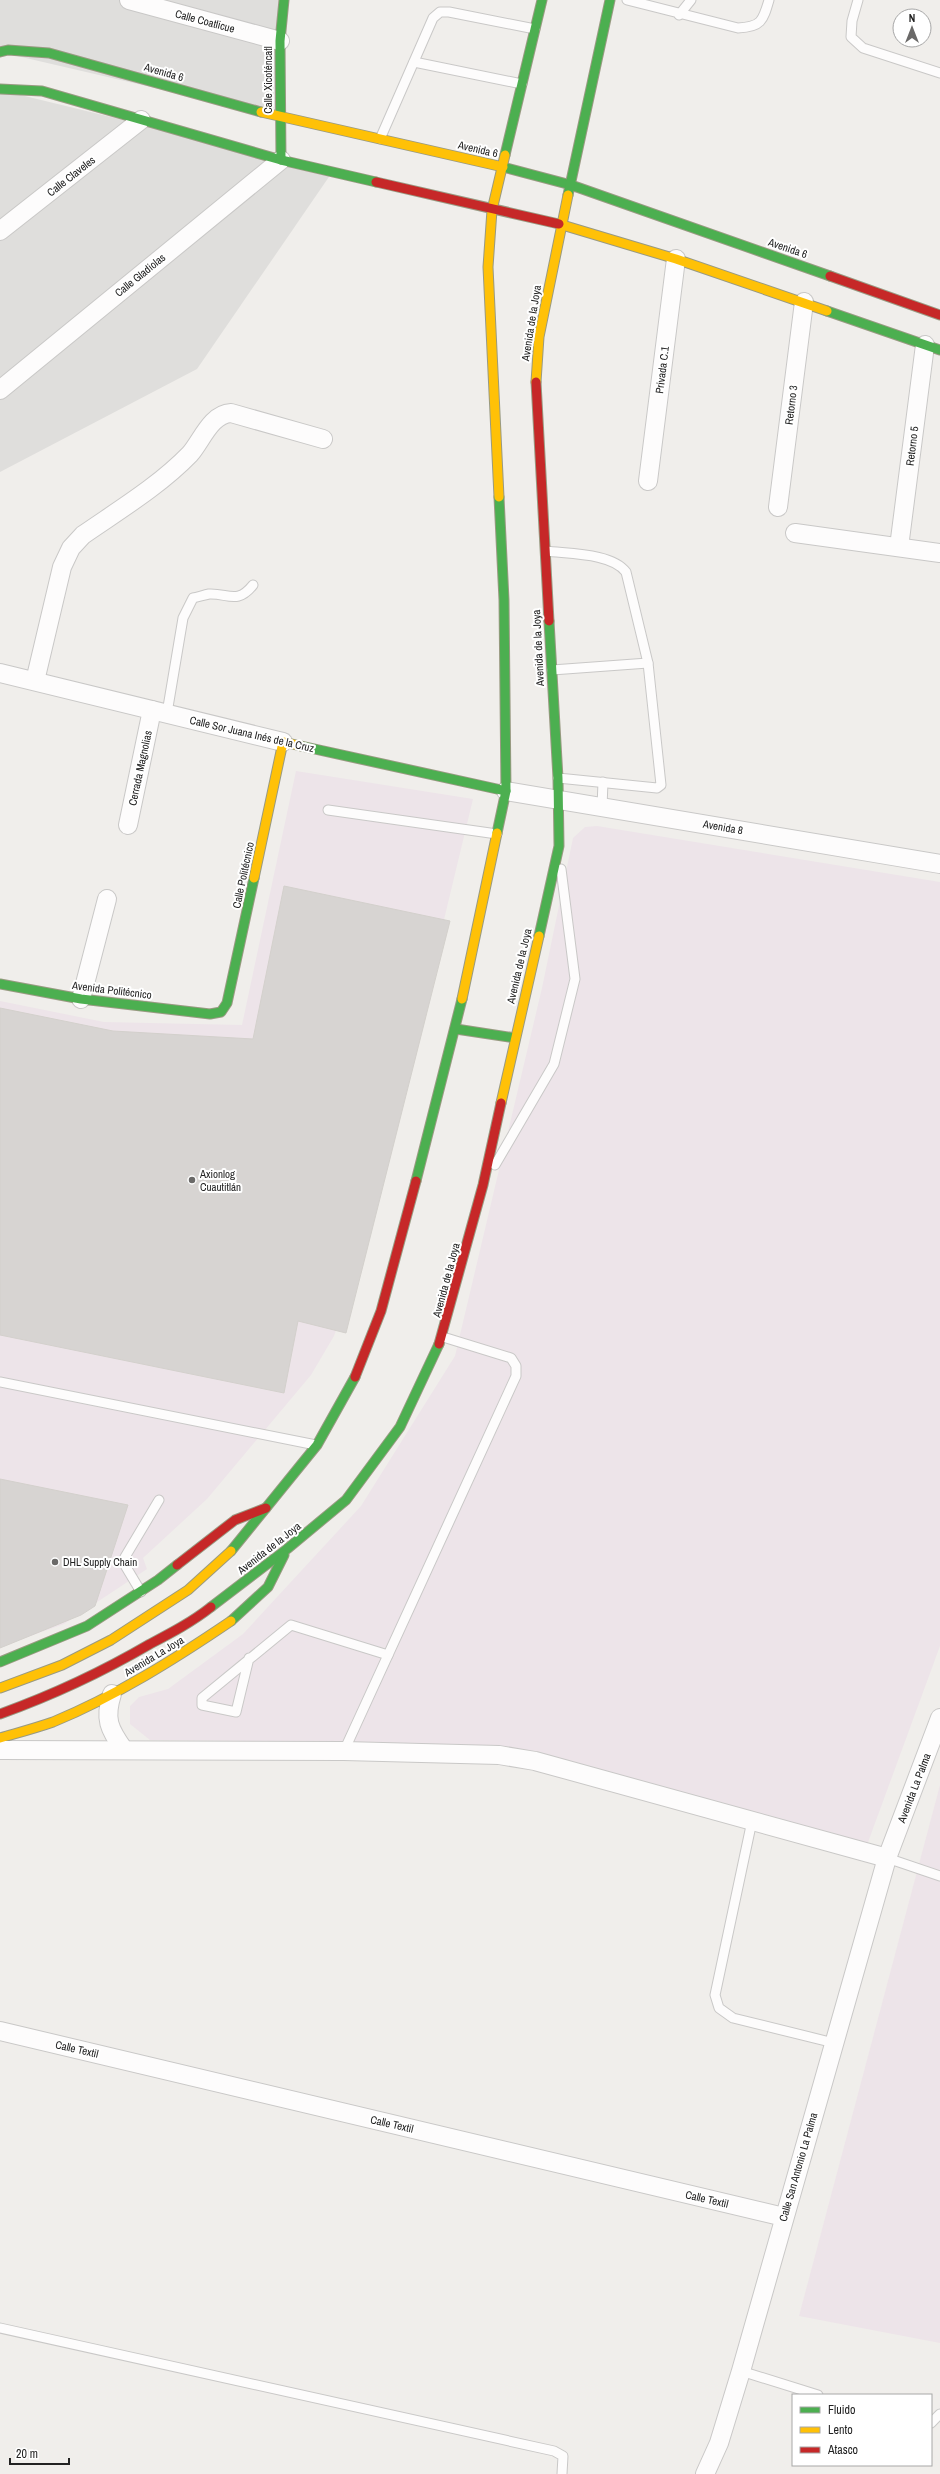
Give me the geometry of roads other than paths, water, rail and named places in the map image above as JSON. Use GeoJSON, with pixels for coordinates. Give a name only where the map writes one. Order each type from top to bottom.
{"type":"FeatureCollection","features":[{"type":"Feature","properties":{"kind":"main road","name":"Calle Xicoténcatl"},"geometry":{"type":"LineString","coordinates":[[281,160],[280,41],[284,0]]}},
{"type":"Feature","properties":{"kind":"main road","name":"Avenida de la Joya"},"geometry":{"type":"LineString","coordinates":[[0,1688],[62,1665],[112,1640],[188,1590],[228,1554],[317,1445],[350,1389],[381,1311],[456,1029],[506,790],[504,600],[488,267],[492,210],[542,0]]}},
{"type":"Feature","properties":{"kind":"main road","name":"Avenida de la Joya"},"geometry":{"type":"LineString","coordinates":[[0,1714],[53,1695],[107,1669],[195,1619],[287,1549],[346,1500],[400,1427],[442,1336],[483,1185],[558,846],[558,778],[550,670],[535,370],[539,337],[561,225],[571,185],[610,0]]}},
{"type":"Feature","properties":{"kind":"main road","name":"Avenida 6"},"geometry":{"type":"LineString","coordinates":[[0,52],[8,50],[49,53],[280,117],[502,167],[571,185],[940,315]]}},
{"type":"Feature","properties":{"kind":"main road"},"geometry":{"type":"LineString","coordinates":[[0,90],[42,91],[281,160],[561,225],[676,259],[804,302],[933,348]]}},
{"type":"Feature","properties":{"kind":"main road","name":"Calle Sor Juana Inés de la Cruz"},"geometry":{"type":"LineString","coordinates":[[284,742],[506,790]]}},
{"type":"Feature","properties":{"kind":"main road","name":"Calle Politécnico"},"geometry":{"type":"LineString","coordinates":[[221,1012],[227,1003],[284,742]]}},
{"type":"Feature","properties":{"kind":"main road","name":"Avenida Politécnico"},"geometry":{"type":"LineString","coordinates":[[0,984],[82,999],[210,1014],[221,1012]]}},
{"type":"Feature","properties":{"kind":"main road"},"geometry":{"type":"LineString","coordinates":[[456,1029],[515,1038]]}},
{"type":"Feature","properties":{"kind":"main road"},"geometry":{"type":"LineString","coordinates":[[0,1662],[87,1626],[141,1592],[235,1520],[267,1508]]}},
{"type":"Feature","properties":{"kind":"main road","name":"Avenida La Joya"},"geometry":{"type":"LineString","coordinates":[[0,1738],[52,1722],[112,1694],[197,1644],[240,1615],[268,1587],[287,1549]]}},
{"type":"Feature","properties":{"kind":"street","name":"Calle Coatlicue"},"geometry":{"type":"LineString","coordinates":[[129,0],[280,41]]}},
{"type":"Feature","properties":{"kind":"street","name":"Calle Claveles"},"geometry":{"type":"LineString","coordinates":[[0,231],[141,120]]}},
{"type":"Feature","properties":{"kind":"street","name":"Calle Gladiolas"},"geometry":{"type":"LineString","coordinates":[[0,390],[281,160]]}},
{"type":"Feature","properties":{"kind":"street","name":"Privada C.1"},"geometry":{"type":"LineString","coordinates":[[648,481],[676,259]]}},
{"type":"Feature","properties":{"kind":"street","name":"Retorno 3"},"geometry":{"type":"LineString","coordinates":[[778,507],[804,302]]}},
{"type":"Feature","properties":{"kind":"street","name":"Retorno 5"},"geometry":{"type":"LineString","coordinates":[[899,547],[933,348]]}},
{"type":"Feature","properties":{"kind":"street"},"geometry":{"type":"LineString","coordinates":[[35,682],[62,567],[71,548],[83,536],[174,470],[191,452],[217,418],[223,413],[231,413],[323,439]]}},
{"type":"Feature","properties":{"kind":"street"},"geometry":{"type":"LineString","coordinates":[[795,533],[940,553]]}},
{"type":"Feature","properties":{"kind":"street","name":"Calle Sor Juana Inés de la Cruz"},"geometry":{"type":"LineString","coordinates":[[0,673],[284,742]]}},
{"type":"Feature","properties":{"kind":"street","name":"Cerrada Magnolias"},"geometry":{"type":"LineString","coordinates":[[128,825],[159,712]]}},
{"type":"Feature","properties":{"kind":"street","name":"Avenida 8"},"geometry":{"type":"LineString","coordinates":[[506,790],[940,864]]}},
{"type":"Feature","properties":{"kind":"street"},"geometry":{"type":"LineString","coordinates":[[82,999],[107,899]]}},
{"type":"Feature","properties":{"kind":"street"},"geometry":{"type":"LineString","coordinates":[[112,1694],[107,1711],[109,1725],[124,1750]]}},
{"type":"Feature","properties":{"kind":"street","name":"Avenida La Palma"},"geometry":{"type":"LineString","coordinates":[[887,1858],[940,1718]]}},
{"type":"Feature","properties":{"kind":"street"},"geometry":{"type":"LineString","coordinates":[[0,1750],[344,1751],[506,1756],[535,1761],[887,1858]]}},
{"type":"Feature","properties":{"kind":"street","name":"Calle San Antonio La Palma"},"geometry":{"type":"LineString","coordinates":[[705,2474],[719,2443],[741,2371],[887,1858]]}},
{"type":"Feature","properties":{"kind":"street","name":"Calle Textil"},"geometry":{"type":"LineString","coordinates":[[0,2031],[784,2217]]}},
{"type":"Feature","properties":{"kind":"lane"},"geometry":{"type":"LineString","coordinates":[[627,0],[679,15],[738,28],[753,27],[764,18],[769,0]]}},
{"type":"Feature","properties":{"kind":"lane"},"geometry":{"type":"LineString","coordinates":[[679,15],[690,0]]}},
{"type":"Feature","properties":{"kind":"lane"},"geometry":{"type":"LineString","coordinates":[[858,0],[852,21],[852,37],[863,48],[940,73]]}},
{"type":"Feature","properties":{"kind":"lane"},"geometry":{"type":"LineString","coordinates":[[380,139],[433,18],[440,12],[449,12],[535,29]]}},
{"type":"Feature","properties":{"kind":"lane"},"geometry":{"type":"LineString","coordinates":[[414,62],[522,84]]}},
{"type":"Feature","properties":{"kind":"lane"},"geometry":{"type":"LineString","coordinates":[[545,551],[610,560],[620,564],[626,572],[648,663],[661,785],[657,788],[558,778]]}},
{"type":"Feature","properties":{"kind":"lane"},"geometry":{"type":"LineString","coordinates":[[159,712],[183,618],[193,598],[210,594],[236,598],[247,592],[253,585]]}},
{"type":"Feature","properties":{"kind":"lane"},"geometry":{"type":"LineString","coordinates":[[550,670],[648,663]]}},
{"type":"Feature","properties":{"kind":"lane"},"geometry":{"type":"LineString","coordinates":[[602,807],[603,782]]}},
{"type":"Feature","properties":{"kind":"lane"},"geometry":{"type":"LineString","coordinates":[[328,810],[497,834]]}},
{"type":"Feature","properties":{"kind":"lane"},"geometry":{"type":"LineString","coordinates":[[483,1185],[554,1064],[575,979],[558,846]]}},
{"type":"Feature","properties":{"kind":"lane"},"geometry":{"type":"LineString","coordinates":[[344,1751],[516,1376],[516,1366],[511,1358],[442,1336]]}},
{"type":"Feature","properties":{"kind":"lane"},"geometry":{"type":"LineString","coordinates":[[0,1382],[317,1445]]}},
{"type":"Feature","properties":{"kind":"lane"},"geometry":{"type":"LineString","coordinates":[[141,1592],[126,1567],[125,1557],[159,1500]]}},
{"type":"Feature","properties":{"kind":"lane"},"geometry":{"type":"LineString","coordinates":[[250,1658],[236,1712],[231,1713],[202,1705],[202,1698],[250,1658],[291,1625],[388,1655]]}},
{"type":"Feature","properties":{"kind":"lane"},"geometry":{"type":"LineString","coordinates":[[752,1821],[715,1995],[719,2008],[733,2018],[834,2044]]}},
{"type":"Feature","properties":{"kind":"lane"},"geometry":{"type":"LineString","coordinates":[[887,1858],[940,1876]]}},
{"type":"Feature","properties":{"kind":"lane"},"geometry":{"type":"LineString","coordinates":[[0,2328],[554,2451],[562,2456],[562,2474]]}},
{"type":"Feature","properties":{"kind":"lane"},"geometry":{"type":"LineString","coordinates":[[741,2371],[815,2394]]}},
{"type":"Feature","properties":{"kind":"lane"},"geometry":{"type":"LineString","coordinates":[[932,2422],[940,2414]]}},
{"type":"Feature","properties":{"kind":"place","name":"Axionlog Cuautitlán"},"geometry":{"type":"Point","coordinates":[192,1180]}},
{"type":"Feature","properties":{"kind":"place","name":"DHL Supply Chain"},"geometry":{"type":"Point","coordinates":[55,1562]}}]}
